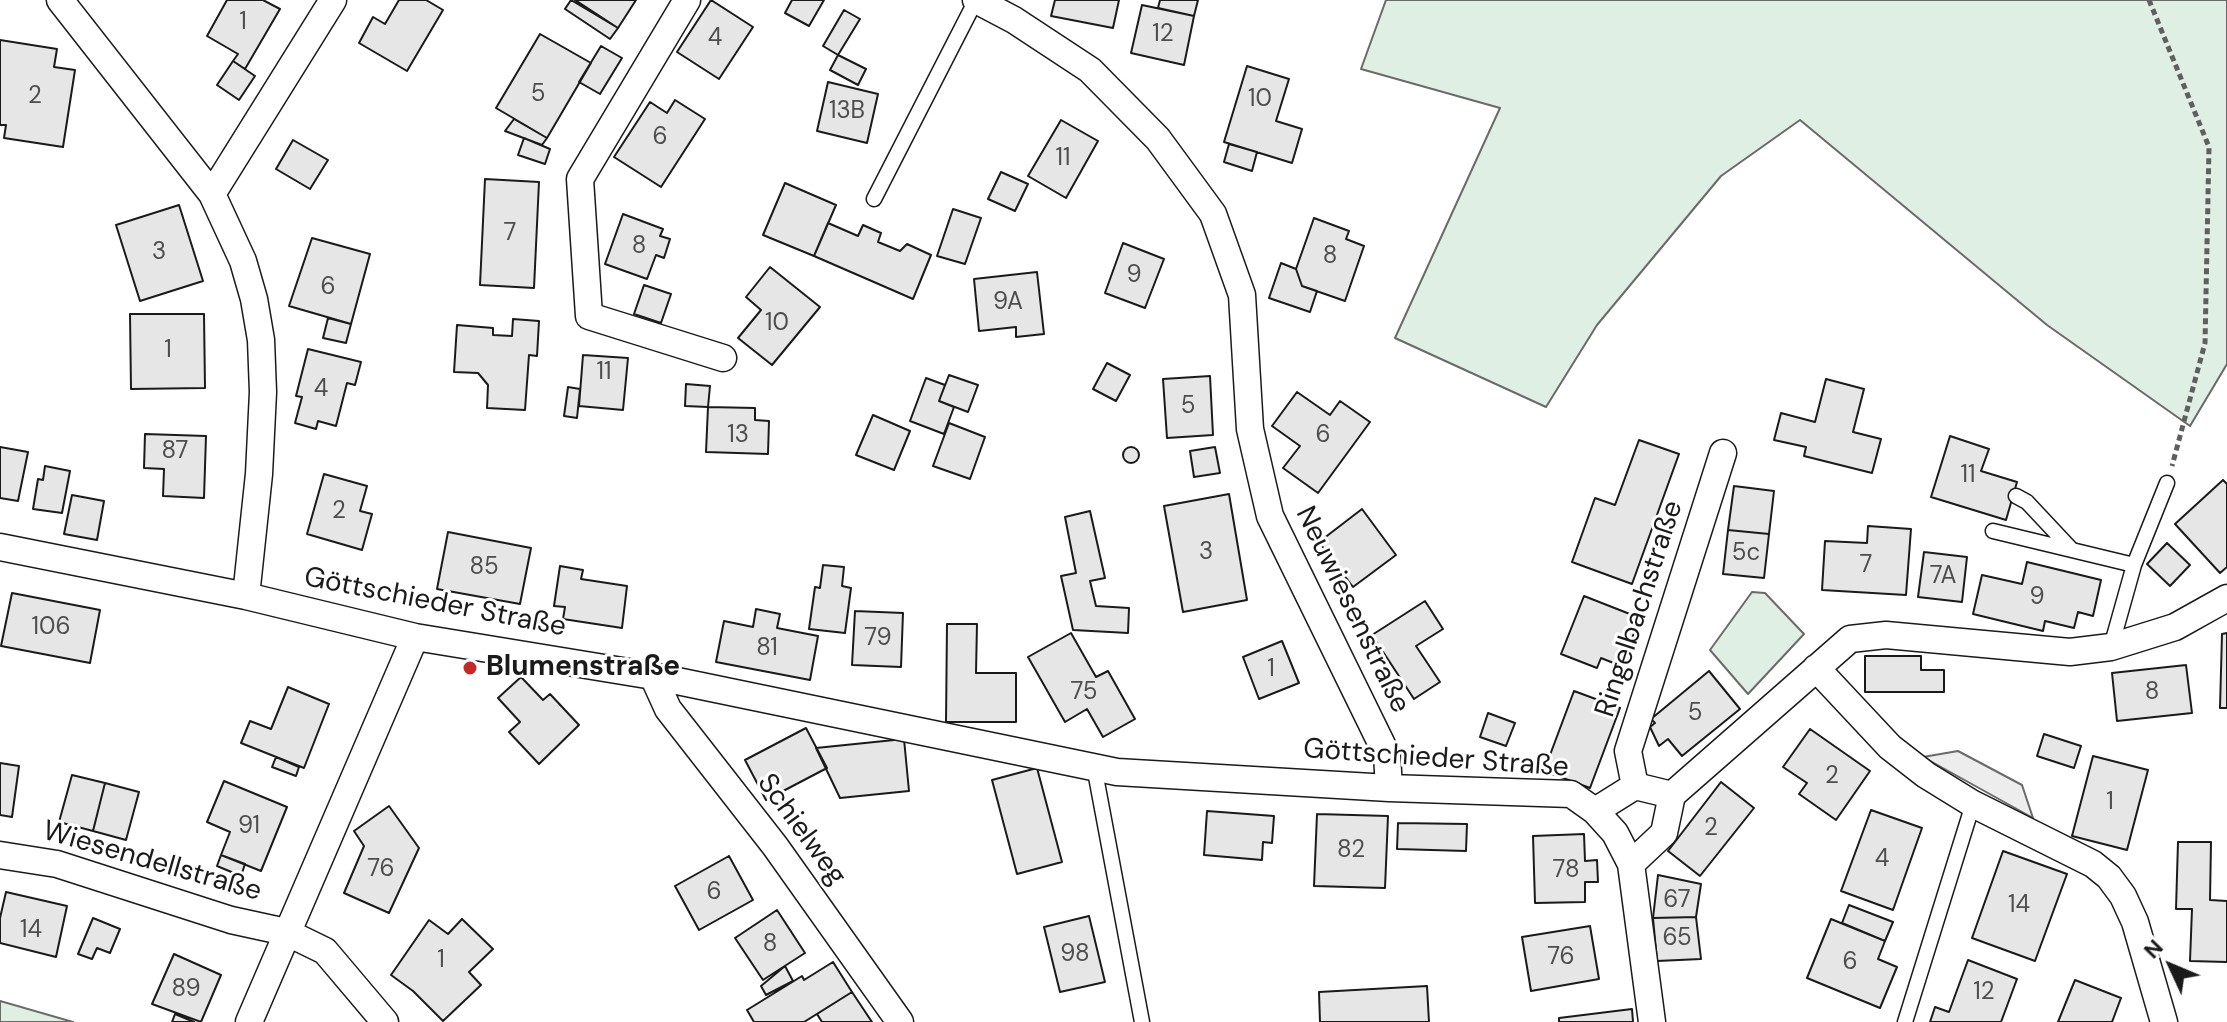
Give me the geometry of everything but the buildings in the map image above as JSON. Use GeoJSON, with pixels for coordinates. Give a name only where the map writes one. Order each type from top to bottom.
{"type":"FeatureCollection","features":[{"type":"Feature","properties":{"kind":"street"},"geometry":{"type":"LineString","coordinates":[[60,0],[212,194],[243,261],[261,340],[259,474],[246,596]]}},
{"type":"Feature","properties":{"kind":"street"},"geometry":{"type":"LineString","coordinates":[[212,194],[333,0]]}},
{"type":"Feature","properties":{"kind":"street"},"geometry":{"type":"LineString","coordinates":[[687,0],[580,179],[589,316],[723,358]]}},
{"type":"Feature","properties":{"kind":"street","name":"Neuwiesenstraße"},"geometry":{"type":"LineString","coordinates":[[976,0],[1014,20],[1090,70],[1158,139],[1213,214],[1242,295],[1250,429],[1270,516],[1387,755],[1389,788]]}},
{"type":"Feature","properties":{"kind":"street","name":"Ringelbachstraße"},"geometry":{"type":"LineString","coordinates":[[1635,786],[1628,751],[1723,453]]}},
{"type":"Feature","properties":{"kind":"street","name":"Göttschieder Straße"},"geometry":{"type":"LineString","coordinates":[[0,547],[246,596],[415,637],[653,676],[1117,772],[1389,788],[1571,794],[1595,811],[1615,833],[1631,864],[1652,1022]]}},
{"type":"Feature","properties":{"kind":"street"},"geometry":{"type":"LineString","coordinates":[[1631,864],[1664,833],[1672,795],[1850,639],[1886,635],[2070,652],[2111,647],[2175,627],[2227,598]]}},
{"type":"Feature","properties":{"kind":"street"},"geometry":{"type":"LineString","coordinates":[[249,1022],[415,637]]}},
{"type":"Feature","properties":{"kind":"street"},"geometry":{"type":"LineString","coordinates":[[1816,668],[1890,747],[1973,804],[2050,841],[2109,877],[2135,922],[2164,1022]]}},
{"type":"Feature","properties":{"kind":"street","name":"Schielweg"},"geometry":{"type":"LineString","coordinates":[[653,676],[668,709],[775,846],[900,1022]]}},
{"type":"Feature","properties":{"kind":"street"},"geometry":{"type":"LineString","coordinates":[[1595,811],[1635,786],[1672,795]]}},
{"type":"Feature","properties":{"kind":"street","name":"Wiesendellstraße"},"geometry":{"type":"LineString","coordinates":[[0,855],[57,864],[231,920],[286,932],[325,951],[385,1022]]}},
{"type":"Feature","properties":{"kind":"lane"},"geometry":{"type":"LineString","coordinates":[[874,199],[976,0]]}},
{"type":"Feature","properties":{"kind":"lane"},"geometry":{"type":"LineString","coordinates":[[2111,647],[2134,565],[2167,483]]}},
{"type":"Feature","properties":{"kind":"lane"},"geometry":{"type":"LineString","coordinates":[[2016,496],[2027,502],[2072,550]]}},
{"type":"Feature","properties":{"kind":"lane"},"geometry":{"type":"LineString","coordinates":[[1993,531],[2134,565]]}},
{"type":"Feature","properties":{"kind":"lane"},"geometry":{"type":"LineString","coordinates":[[1094,766],[1142,1022]]}},
{"type":"Feature","properties":{"kind":"lane"},"geometry":{"type":"LineString","coordinates":[[1905,1022],[1973,804]]}},
{"type":"Feature","properties":{"kind":"path"},"geometry":{"type":"LineString","coordinates":[[2149,0],[2209,147],[2205,343],[2167,483]]}},
{"type":"Feature","properties":{"kind":"green space"},"geometry":{"type":"Polygon","coordinates":[[[1386,0],[2227,0],[2227,364],[2190,426],[2047,325],[1800,120],[1721,176],[1597,325],[1546,407],[1395,338],[1500,108],[1361,69],[1386,0]]]}},
{"type":"Feature","properties":{"kind":"green space"},"geometry":{"type":"Polygon","coordinates":[[[1752,592],[1765,593],[1804,634],[1748,694],[1710,650],[1752,592]]]}},
{"type":"Feature","properties":{"kind":"green space"},"geometry":{"type":"Polygon","coordinates":[[[0,1001],[73,1022],[0,1022],[0,1001]]]}},
{"type":"Feature","properties":{"kind":"shaded area"},"geometry":{"type":"Polygon","coordinates":[[[1958,751],[2022,785],[2033,818],[1923,757],[1958,751]]]}},
{"type":"Feature","properties":{"kind":"place","name":"Blumenstraße"},"geometry":{"type":"Point","coordinates":[470,668]}}]}
